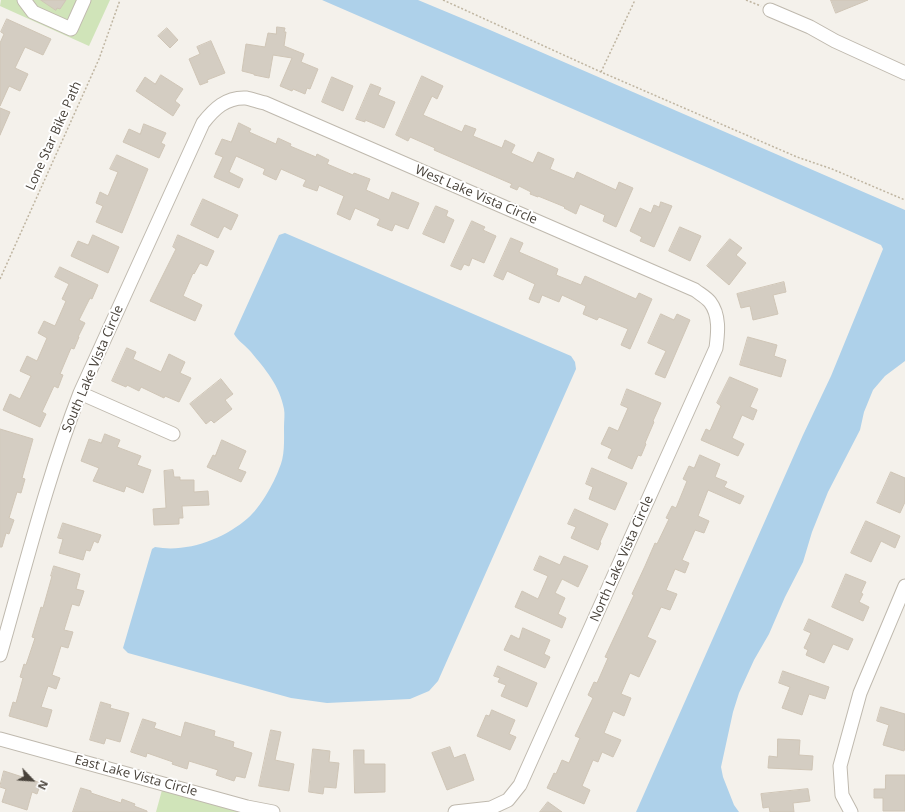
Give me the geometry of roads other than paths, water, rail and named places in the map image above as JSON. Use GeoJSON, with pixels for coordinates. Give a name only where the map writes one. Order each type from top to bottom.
{"type":"FeatureCollection","features":[{"type":"Feature","properties":{"kind":"street"},"geometry":{"type":"LineString","coordinates":[[24,0],[29,8],[38,14],[71,29],[84,0]]}},
{"type":"Feature","properties":{"kind":"street"},"geometry":{"type":"LineString","coordinates":[[770,10],[810,27],[835,41],[905,73]]}},
{"type":"Feature","properties":{"kind":"street","name":"West Lake Vista Circle"},"geometry":{"type":"LineString","coordinates":[[226,101],[246,98],[265,103],[695,290],[710,302],[715,312]]}},
{"type":"Feature","properties":{"kind":"street","name":"South Lake Vista Circle"},"geometry":{"type":"LineString","coordinates":[[0,656],[39,515],[68,424],[80,393],[203,123],[214,109],[226,101]]}},
{"type":"Feature","properties":{"kind":"street","name":"North Lake Vista Circle"},"geometry":{"type":"LineString","coordinates":[[455,812],[491,808],[508,800],[520,785],[716,348],[718,327],[715,312]]}},
{"type":"Feature","properties":{"kind":"street"},"geometry":{"type":"LineString","coordinates":[[80,393],[172,434]]}},
{"type":"Feature","properties":{"kind":"street"},"geometry":{"type":"LineString","coordinates":[[851,812],[842,795],[840,766],[860,693],[905,586]]}},
{"type":"Feature","properties":{"kind":"street","name":"East Lake Vista Circle"},"geometry":{"type":"LineString","coordinates":[[0,739],[247,807],[273,812]]}},
{"type":"Feature","properties":{"kind":"water"},"geometry":{"type":"Polygon","coordinates":[[[322,0],[418,0],[905,210],[905,361],[885,376],[873,390],[864,412],[860,430],[828,492],[812,532],[803,562],[739,693],[733,712],[721,767],[723,777],[734,805],[739,812],[636,812],[803,435],[831,376],[883,249],[881,245],[711,169],[322,0]]]}},
{"type":"Feature","properties":{"kind":"water"},"geometry":{"type":"Polygon","coordinates":[[[285,233],[571,356],[575,362],[576,369],[438,681],[429,691],[410,699],[327,703],[291,698],[128,653],[123,648],[152,549],[155,547],[180,548],[204,543],[238,526],[253,514],[262,502],[274,481],[281,464],[284,443],[284,409],[282,401],[267,371],[234,334],[279,235],[285,233]]]}}]}
